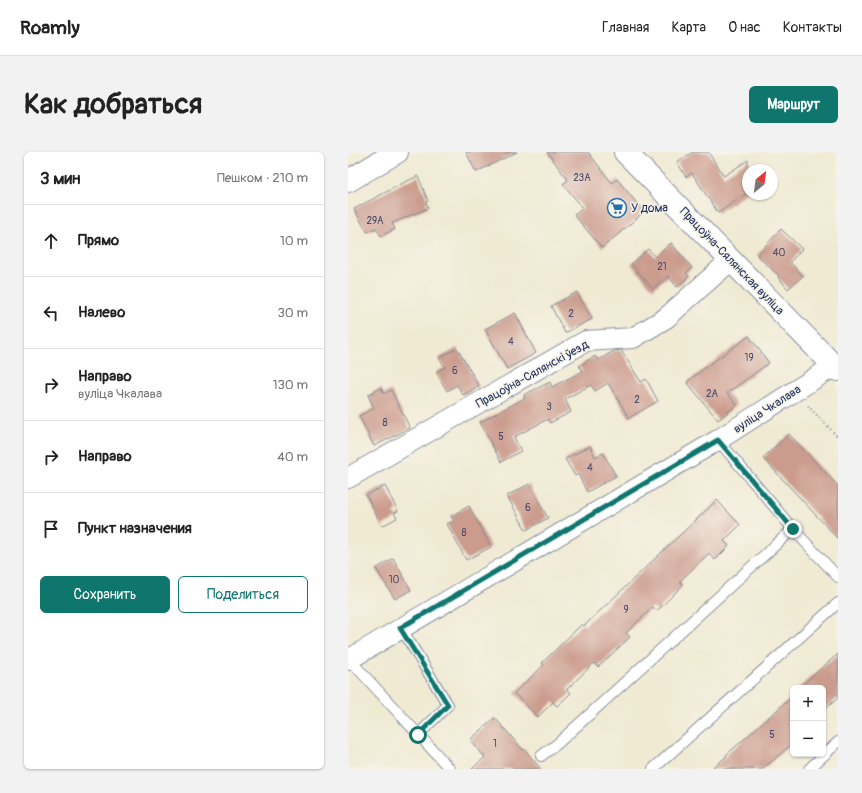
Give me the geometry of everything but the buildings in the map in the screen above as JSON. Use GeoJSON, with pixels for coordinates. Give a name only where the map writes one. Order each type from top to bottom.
{"type":"FeatureCollection","features":[{"type":"Feature","properties":{"kind":"main road"},"geometry":{"type":"LineString","coordinates":[[348,181],[397,152]]}},
{"type":"Feature","properties":{"kind":"main road","name":"Працоўна-Сялянская вуліца"},"geometry":{"type":"LineString","coordinates":[[625,152],[837,366]]}},
{"type":"Feature","properties":{"kind":"street","name":"Працоўна-Сялянскі ўезд"},"geometry":{"type":"LineString","coordinates":[[348,478],[586,341],[633,338],[666,318],[731,260]]}},
{"type":"Feature","properties":{"kind":"street","name":"вуліца Чкалава"},"geometry":{"type":"LineString","coordinates":[[348,659],[718,440],[837,366]]}},
{"type":"Feature","properties":{"kind":"lane"},"geometry":{"type":"LineString","coordinates":[[718,440],[793,529],[838,577]]}},
{"type":"Feature","properties":{"kind":"lane"},"geometry":{"type":"LineString","coordinates":[[541,756],[563,739],[793,529]]}},
{"type":"Feature","properties":{"kind":"lane"},"geometry":{"type":"LineString","coordinates":[[653,769],[838,603]]}},
{"type":"Feature","properties":{"kind":"lane"},"geometry":{"type":"LineString","coordinates":[[400,628],[448,705],[418,735]]}},
{"type":"Feature","properties":{"kind":"lane"},"geometry":{"type":"LineString","coordinates":[[348,659],[450,769]]}},
{"type":"Feature","properties":{"kind":"lane"},"geometry":{"type":"LineString","coordinates":[[809,769],[838,742]]}},
{"type":"Feature","properties":{"kind":"path"},"geometry":{"type":"LineString","coordinates":[[794,392],[838,437]]}},
{"type":"Feature","properties":{"kind":"place","name":"У дома"},"geometry":{"type":"Point","coordinates":[617,208]}},
{"type":"Feature","properties":{"kind":"route"},"geometry":{"type":"LineString","coordinates":[[418,735],[448,705],[400,628],[718,440],[793,529]]}}]}
